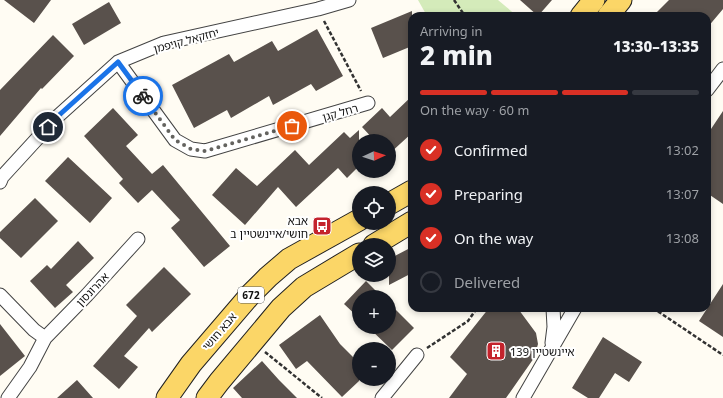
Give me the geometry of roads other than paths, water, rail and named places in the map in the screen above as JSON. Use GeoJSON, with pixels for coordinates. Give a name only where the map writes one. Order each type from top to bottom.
{"type":"FeatureCollection","features":[{"type":"Feature","properties":{"kind":"main road"},"geometry":{"type":"LineString","coordinates":[[584,12],[594,0]]}},
{"type":"Feature","properties":{"kind":"main road"},"geometry":{"type":"LineString","coordinates":[[611,12],[621,0]]}},
{"type":"Feature","properties":{"kind":"main road"},"geometry":{"type":"LineString","coordinates":[[396,200],[408,193]]}},
{"type":"Feature","properties":{"kind":"main road","name":"אבא חושי"},"geometry":{"type":"LineString","coordinates":[[167,398],[190,364],[251,294],[268,277],[289,259],[352,224]]}},
{"type":"Feature","properties":{"kind":"main road"},"geometry":{"type":"LineString","coordinates":[[386,238],[408,224]]}},
{"type":"Feature","properties":{"kind":"main road","name":"672"},"geometry":{"type":"LineString","coordinates":[[207,398],[281,308],[304,287],[352,258]]}},
{"type":"Feature","properties":{"kind":"main road"},"geometry":{"type":"LineString","coordinates":[[154,398],[162,388],[190,364]]}},
{"type":"Feature","properties":{"kind":"street","name":"יחזקאל קויפמן"},"geometry":{"type":"LineString","coordinates":[[0,182],[2,177],[57,117],[118,62],[164,43],[318,9],[349,0]]}},
{"type":"Feature","properties":{"kind":"street","name":"רחל קגן"},"geometry":{"type":"LineString","coordinates":[[118,62],[175,140],[191,149],[205,151],[368,103]]}},
{"type":"Feature","properties":{"kind":"street"},"geometry":{"type":"LineString","coordinates":[[711,85],[723,69]]}},
{"type":"Feature","properties":{"kind":"street","name":"אהרונסון"},"geometry":{"type":"LineString","coordinates":[[8,398],[30,367],[45,338],[138,239]]}},
{"type":"Feature","properties":{"kind":"street"},"geometry":{"type":"LineString","coordinates":[[0,295],[34,330],[45,338]]}},
{"type":"Feature","properties":{"kind":"street"},"geometry":{"type":"LineString","coordinates":[[548,354],[553,339],[553,312]]}},
{"type":"Feature","properties":{"kind":"street"},"geometry":{"type":"LineString","coordinates":[[523,398],[573,312]]}},
{"type":"Feature","properties":{"kind":"street"},"geometry":{"type":"LineString","coordinates":[[382,398],[417,355]]}},
{"type":"Feature","properties":{"kind":"place","name":"אבא חושי/איינשטיין ב"},"geometry":{"type":"Point","coordinates":[322,226]}},
{"type":"Feature","properties":{"kind":"place","name":"איינשטיין 139"},"geometry":{"type":"Point","coordinates":[496,351]}}]}
